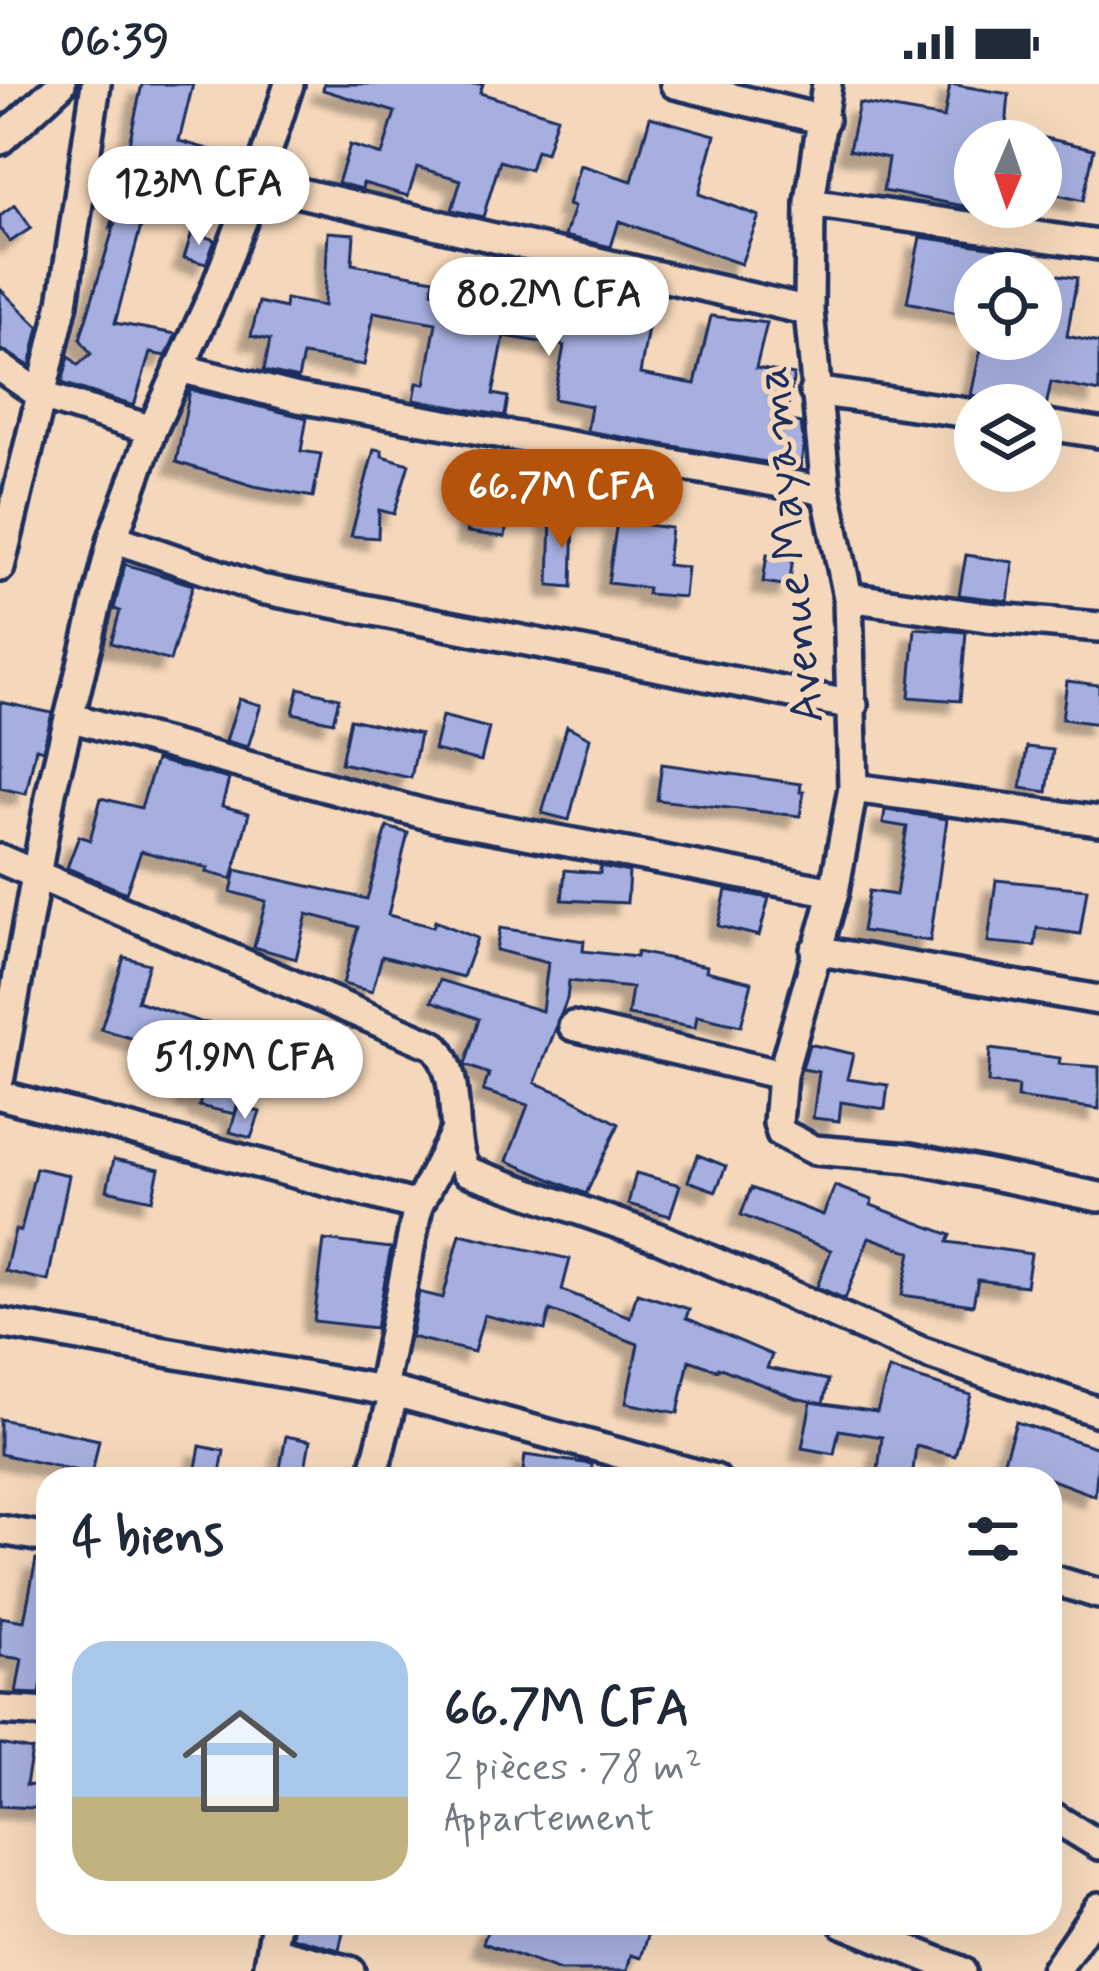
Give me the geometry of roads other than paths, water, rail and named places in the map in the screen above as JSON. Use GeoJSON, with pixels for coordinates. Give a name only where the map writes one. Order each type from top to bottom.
{"type":"FeatureCollection","features":[{"type":"Feature","properties":{"kind":"street"},"geometry":{"type":"LineString","coordinates":[[0,140],[61,84]]}},
{"type":"Feature","properties":{"kind":"street"},"geometry":{"type":"LineString","coordinates":[[0,567],[63,302],[96,84]]}},
{"type":"Feature","properties":{"kind":"street"},"geometry":{"type":"LineString","coordinates":[[0,1076],[6,1004],[113,538],[152,430],[257,183],[290,84]]}},
{"type":"Feature","properties":{"kind":"street"},"geometry":{"type":"LineString","coordinates":[[675,84],[824,120]]}},
{"type":"Feature","properties":{"kind":"street","name":"Avenue Mayama"},"geometry":{"type":"LineString","coordinates":[[827,84],[810,203],[809,311],[826,491],[848,597],[853,788],[833,892],[782,1075],[778,1123],[782,1132],[814,1150],[910,1158],[1099,1197]]}},
{"type":"Feature","properties":{"kind":"street"},"geometry":{"type":"LineString","coordinates":[[257,183],[809,311]]}},
{"type":"Feature","properties":{"kind":"street"},"geometry":{"type":"LineString","coordinates":[[810,203],[1099,245]]}},
{"type":"Feature","properties":{"kind":"street"},"geometry":{"type":"LineString","coordinates":[[0,367],[42,396],[152,430]]}},
{"type":"Feature","properties":{"kind":"street"},"geometry":{"type":"LineString","coordinates":[[179,368],[298,398],[550,446],[826,491]]}},
{"type":"Feature","properties":{"kind":"street"},"geometry":{"type":"LineString","coordinates":[[814,391],[954,411]]}},
{"type":"Feature","properties":{"kind":"street"},"geometry":{"type":"LineString","coordinates":[[1062,427],[1099,433]]}},
{"type":"Feature","properties":{"kind":"street"},"geometry":{"type":"LineString","coordinates":[[113,538],[261,589],[854,705]]}},
{"type":"Feature","properties":{"kind":"street"},"geometry":{"type":"LineString","coordinates":[[848,597],[1099,627]]}},
{"type":"Feature","properties":{"kind":"street"},"geometry":{"type":"LineString","coordinates":[[69,717],[435,817],[833,892]]}},
{"type":"Feature","properties":{"kind":"street"},"geometry":{"type":"LineString","coordinates":[[853,788],[1099,821]]}},
{"type":"Feature","properties":{"kind":"street"},"geometry":{"type":"LineString","coordinates":[[0,859],[435,1046],[451,1072],[459,1158],[466,1172],[658,1238],[920,1351],[1099,1412]]}},
{"type":"Feature","properties":{"kind":"street"},"geometry":{"type":"LineString","coordinates":[[815,950],[1099,1000]]}},
{"type":"Feature","properties":{"kind":"street"},"geometry":{"type":"LineString","coordinates":[[573,1026],[782,1075]]}},
{"type":"Feature","properties":{"kind":"street"},"geometry":{"type":"LineString","coordinates":[[0,1095],[418,1206]]}},
{"type":"Feature","properties":{"kind":"street"},"geometry":{"type":"LineString","coordinates":[[374,1467],[418,1206],[457,1129]]}},
{"type":"Feature","properties":{"kind":"street"},"geometry":{"type":"LineString","coordinates":[[0,1323],[388,1390],[671,1467]]}},
{"type":"Feature","properties":{"kind":"street"},"geometry":{"type":"LineString","coordinates":[[0,1530],[36,1536]]}},
{"type":"Feature","properties":{"kind":"street"},"geometry":{"type":"LineString","coordinates":[[1062,1583],[1099,1594]]}},
{"type":"Feature","properties":{"kind":"street"},"geometry":{"type":"LineString","coordinates":[[0,1710],[36,1712]]}},
{"type":"Feature","properties":{"kind":"street"},"geometry":{"type":"LineString","coordinates":[[1062,1822],[1099,1845]]}},
{"type":"Feature","properties":{"kind":"street"},"geometry":{"type":"LineString","coordinates":[[1055,1971],[1099,1906]]}},
{"type":"Feature","properties":{"kind":"street"},"geometry":{"type":"LineString","coordinates":[[872,1935],[961,1971]]}},
{"type":"Feature","properties":{"kind":"street"},"geometry":{"type":"LineString","coordinates":[[272,1948],[350,1971]]}}]}
